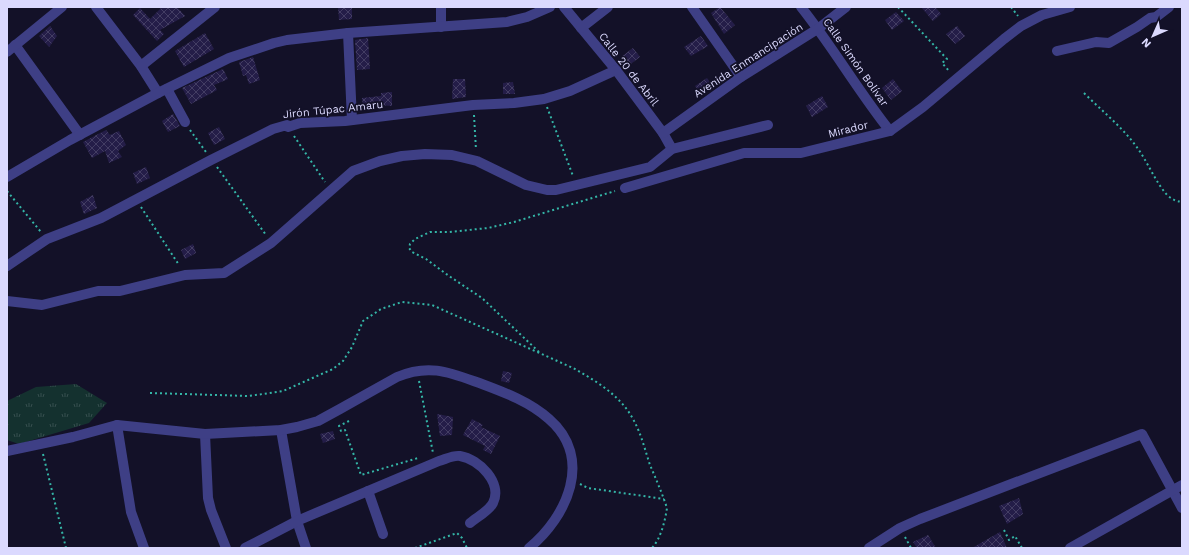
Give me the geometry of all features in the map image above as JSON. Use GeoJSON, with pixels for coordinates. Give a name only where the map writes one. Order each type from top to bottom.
{"type":"FeatureCollection","features":[{"type":"Feature","properties":{"kind":"street"},"geometry":{"type":"LineString","coordinates":[[62,7],[11,49],[80,135]]}},
{"type":"Feature","properties":{"kind":"street"},"geometry":{"type":"LineString","coordinates":[[96,7],[185,122]]}},
{"type":"Feature","properties":{"kind":"street"},"geometry":{"type":"LineString","coordinates":[[141,66],[215,7]]}},
{"type":"Feature","properties":{"kind":"street"},"geometry":{"type":"LineString","coordinates":[[441,7],[441,27]]}},
{"type":"Feature","properties":{"kind":"street"},"geometry":{"type":"LineString","coordinates":[[7,176],[162,91],[229,58],[274,43],[287,40],[348,33],[507,22],[527,17],[550,7]]}},
{"type":"Feature","properties":{"kind":"street","name":"Calle 20 de Abril"},"geometry":{"type":"LineString","coordinates":[[564,7],[616,70],[663,133],[672,149]]}},
{"type":"Feature","properties":{"kind":"street"},"geometry":{"type":"LineString","coordinates":[[581,28],[608,7]]}},
{"type":"Feature","properties":{"kind":"street"},"geometry":{"type":"LineString","coordinates":[[692,7],[741,77]]}},
{"type":"Feature","properties":{"kind":"street","name":"Calle Simón Bolívar"},"geometry":{"type":"LineString","coordinates":[[801,7],[819,28],[875,112],[890,131]]}},
{"type":"Feature","properties":{"kind":"street","name":"Avenida Enmancipación"},"geometry":{"type":"LineString","coordinates":[[663,133],[741,77],[819,28],[846,7]]}},
{"type":"Feature","properties":{"kind":"street","name":"Mirador"},"geometry":{"type":"LineString","coordinates":[[626,188],[744,153],[801,153],[890,131],[923,107],[1004,39],[1022,26],[1042,15],[1051,7]]}},
{"type":"Feature","properties":{"kind":"street","name":"Mirador"},"geometry":{"type":"LineString","coordinates":[[1042,15],[1070,7]]}},
{"type":"Feature","properties":{"kind":"street"},"geometry":{"type":"LineString","coordinates":[[1057,51],[1096,42],[1109,43],[1150,18],[1156,17],[1169,7]]}},
{"type":"Feature","properties":{"kind":"street"},"geometry":{"type":"LineString","coordinates":[[348,33],[352,120]]}},
{"type":"Feature","properties":{"kind":"street","name":"Jirón Túpac Amaru"},"geometry":{"type":"LineString","coordinates":[[7,266],[46,240],[101,218],[135,199],[273,129],[288,125],[288,127],[300,123],[352,120],[473,105],[514,103],[544,99],[570,91],[616,70]]}},
{"type":"Feature","properties":{"kind":"street"},"geometry":{"type":"LineString","coordinates":[[7,301],[42,305],[98,291],[120,291],[185,275],[224,273],[271,243],[353,171],[380,161],[402,156],[425,154],[452,155],[477,161],[526,185],[546,190],[556,190],[650,167],[672,149],[768,125]]}},
{"type":"Feature","properties":{"kind":"street"},"geometry":{"type":"LineString","coordinates":[[7,450],[74,437],[118,425],[205,434],[281,430],[318,421],[397,377],[417,370],[436,370],[447,372],[510,394],[549,419],[562,435],[571,457],[572,480],[568,498],[548,528],[530,548]]}},
{"type":"Feature","properties":{"kind":"street"},"geometry":{"type":"LineString","coordinates":[[118,425],[131,512],[144,548]]}},
{"type":"Feature","properties":{"kind":"street"},"geometry":{"type":"LineString","coordinates":[[281,430],[297,521],[306,548]]}},
{"type":"Feature","properties":{"kind":"street"},"geometry":{"type":"LineString","coordinates":[[205,434],[208,498],[210,510],[226,548]]}},
{"type":"Feature","properties":{"kind":"street"},"geometry":{"type":"LineString","coordinates":[[869,548],[900,528],[920,519],[1142,434],[1182,508]]}},
{"type":"Feature","properties":{"kind":"street"},"geometry":{"type":"LineString","coordinates":[[245,548],[297,521],[439,461],[456,456],[467,458],[476,462],[484,469],[494,486],[494,502],[490,508],[470,522]]}},
{"type":"Feature","properties":{"kind":"street"},"geometry":{"type":"LineString","coordinates":[[1070,548],[1182,485]]}},
{"type":"Feature","properties":{"kind":"street"},"geometry":{"type":"LineString","coordinates":[[368,491],[383,534]]}},
{"type":"Feature","properties":{"kind":"path"},"geometry":{"type":"LineString","coordinates":[[898,7],[947,59],[942,63],[947,68]]}},
{"type":"Feature","properties":{"kind":"path"},"geometry":{"type":"LineString","coordinates":[[1011,7],[1020,18]]}},
{"type":"Feature","properties":{"kind":"path"},"geometry":{"type":"LineString","coordinates":[[1084,93],[1108,115],[1136,146],[1145,159],[1158,184],[1173,200],[1182,202]]}},
{"type":"Feature","properties":{"kind":"path"},"geometry":{"type":"LineString","coordinates":[[544,99],[572,173],[575,186]]}},
{"type":"Feature","properties":{"kind":"path"},"geometry":{"type":"LineString","coordinates":[[473,105],[477,161]]}},
{"type":"Feature","properties":{"kind":"path"},"geometry":{"type":"LineString","coordinates":[[185,122],[271,243]]}},
{"type":"Feature","properties":{"kind":"path"},"geometry":{"type":"LineString","coordinates":[[288,127],[331,191]]}},
{"type":"Feature","properties":{"kind":"path"},"geometry":{"type":"LineString","coordinates":[[541,353],[482,298],[426,259],[412,252],[409,248],[410,244],[418,237],[430,232],[450,232],[514,222],[626,188]]}},
{"type":"Feature","properties":{"kind":"path"},"geometry":{"type":"LineString","coordinates":[[7,191],[46,240]]}},
{"type":"Feature","properties":{"kind":"path"},"geometry":{"type":"LineString","coordinates":[[135,199],[185,275]]}},
{"type":"Feature","properties":{"kind":"path"},"geometry":{"type":"LineString","coordinates":[[417,370],[434,453],[427,455]]}},
{"type":"Feature","properties":{"kind":"path"},"geometry":{"type":"LineString","coordinates":[[349,421],[339,426],[340,431],[345,430],[362,475],[419,457]]}},
{"type":"Feature","properties":{"kind":"path"},"geometry":{"type":"LineString","coordinates":[[40,443],[66,548]]}},
{"type":"Feature","properties":{"kind":"path"},"geometry":{"type":"LineString","coordinates":[[572,480],[588,488],[664,499]]}},
{"type":"Feature","properties":{"kind":"path"},"geometry":{"type":"LineString","coordinates":[[1004,530],[1009,540],[1015,536],[1022,548]]}},
{"type":"Feature","properties":{"kind":"path"},"geometry":{"type":"LineString","coordinates":[[415,548],[457,533],[462,538],[467,548]]}},
{"type":"Feature","properties":{"kind":"green space"},"geometry":{"type":"Polygon","coordinates":[[[76,384],[107,403],[89,423],[19,444],[7,440],[7,401],[36,387],[76,384]]]}},
{"type":"Feature","properties":{"kind":"building"},"geometry":{"type":"Polygon","coordinates":[[[162,7],[177,7],[185,16],[160,30],[164,34],[157,41],[133,15],[140,8],[150,19],[162,7]]]}},
{"type":"Feature","properties":{"kind":"building"},"geometry":{"type":"Polygon","coordinates":[[[338,7],[352,7],[352,19],[339,20],[338,7]]]}},
{"type":"Feature","properties":{"kind":"building"},"geometry":{"type":"Polygon","coordinates":[[[720,7],[735,25],[724,34],[711,13],[720,7]]]}},
{"type":"Feature","properties":{"kind":"building"},"geometry":{"type":"Polygon","coordinates":[[[921,7],[935,7],[941,14],[933,21],[921,7]]]}},
{"type":"Feature","properties":{"kind":"building"},"geometry":{"type":"Polygon","coordinates":[[[896,12],[904,21],[892,30],[885,20],[896,12]]]}},
{"type":"Feature","properties":{"kind":"building"},"geometry":{"type":"Polygon","coordinates":[[[50,26],[57,36],[49,47],[39,36],[50,26]]]}},
{"type":"Feature","properties":{"kind":"building"},"geometry":{"type":"Polygon","coordinates":[[[957,26],[965,36],[955,44],[946,34],[957,26]]]}},
{"type":"Feature","properties":{"kind":"building"},"geometry":{"type":"Polygon","coordinates":[[[205,33],[214,49],[184,67],[175,51],[205,33]]]}},
{"type":"Feature","properties":{"kind":"building"},"geometry":{"type":"Polygon","coordinates":[[[701,36],[708,46],[691,56],[684,47],[701,36]]]}},
{"type":"Feature","properties":{"kind":"building"},"geometry":{"type":"Polygon","coordinates":[[[368,38],[370,69],[357,70],[355,40],[368,38]]]}},
{"type":"Feature","properties":{"kind":"building"},"geometry":{"type":"Polygon","coordinates":[[[633,48],[640,57],[628,66],[621,57],[633,48]]]}},
{"type":"Feature","properties":{"kind":"building"},"geometry":{"type":"Polygon","coordinates":[[[253,57],[260,80],[249,84],[246,75],[243,76],[239,62],[253,57]]]}},
{"type":"Feature","properties":{"kind":"building"},"geometry":{"type":"Polygon","coordinates":[[[223,69],[228,79],[214,85],[217,90],[191,104],[182,88],[223,69]]]}},
{"type":"Feature","properties":{"kind":"building"},"geometry":{"type":"Polygon","coordinates":[[[707,78],[713,86],[701,94],[695,86],[707,78]]]}},
{"type":"Feature","properties":{"kind":"building"},"geometry":{"type":"Polygon","coordinates":[[[453,79],[465,79],[466,97],[452,99],[453,79]]]}},
{"type":"Feature","properties":{"kind":"building"},"geometry":{"type":"Polygon","coordinates":[[[893,79],[902,91],[891,100],[882,88],[893,79]]]}},
{"type":"Feature","properties":{"kind":"building"},"geometry":{"type":"Polygon","coordinates":[[[513,82],[515,94],[503,94],[503,83],[513,82]]]}},
{"type":"Feature","properties":{"kind":"building"},"geometry":{"type":"Polygon","coordinates":[[[392,92],[392,106],[379,105],[363,107],[362,98],[381,96],[381,93],[392,92]]]}},
{"type":"Feature","properties":{"kind":"building"},"geometry":{"type":"Polygon","coordinates":[[[822,96],[828,107],[812,117],[806,106],[822,96]]]}},
{"type":"Feature","properties":{"kind":"building"},"geometry":{"type":"Polygon","coordinates":[[[173,114],[180,126],[168,132],[162,121],[173,114]]]}},
{"type":"Feature","properties":{"kind":"building"},"geometry":{"type":"Polygon","coordinates":[[[219,127],[225,139],[214,145],[208,133],[219,127]]]}},
{"type":"Feature","properties":{"kind":"building"},"geometry":{"type":"Polygon","coordinates":[[[106,130],[110,135],[119,131],[126,145],[118,151],[122,157],[109,163],[105,151],[92,158],[83,142],[106,130]]]}},
{"type":"Feature","properties":{"kind":"building"},"geometry":{"type":"Polygon","coordinates":[[[146,167],[150,178],[137,184],[133,173],[146,167]]]}},
{"type":"Feature","properties":{"kind":"building"},"geometry":{"type":"Polygon","coordinates":[[[93,195],[97,208],[84,214],[80,202],[93,195]]]}},
{"type":"Feature","properties":{"kind":"building"},"geometry":{"type":"Polygon","coordinates":[[[193,244],[196,253],[185,259],[181,250],[193,244]]]}},
{"type":"Feature","properties":{"kind":"building"},"geometry":{"type":"Polygon","coordinates":[[[503,371],[512,373],[509,383],[501,381],[503,371]]]}},
{"type":"Feature","properties":{"kind":"building"},"geometry":{"type":"Polygon","coordinates":[[[437,414],[453,417],[452,435],[440,436],[437,414]]]}},
{"type":"Feature","properties":{"kind":"building"},"geometry":{"type":"Polygon","coordinates":[[[472,419],[483,425],[481,427],[500,436],[491,454],[483,450],[485,446],[463,435],[472,419]]]}},
{"type":"Feature","properties":{"kind":"building"},"geometry":{"type":"Polygon","coordinates":[[[333,431],[335,439],[323,443],[320,434],[333,431]]]}},
{"type":"Feature","properties":{"kind":"building"},"geometry":{"type":"Polygon","coordinates":[[[1019,498],[1023,514],[1007,524],[999,506],[1019,498]]]}},
{"type":"Feature","properties":{"kind":"building"},"geometry":{"type":"Polygon","coordinates":[[[1000,532],[1007,548],[972,548],[1000,532]]]}},
{"type":"Feature","properties":{"kind":"building"},"geometry":{"type":"Polygon","coordinates":[[[928,535],[936,548],[917,548],[913,542],[928,535]]]}}]}
